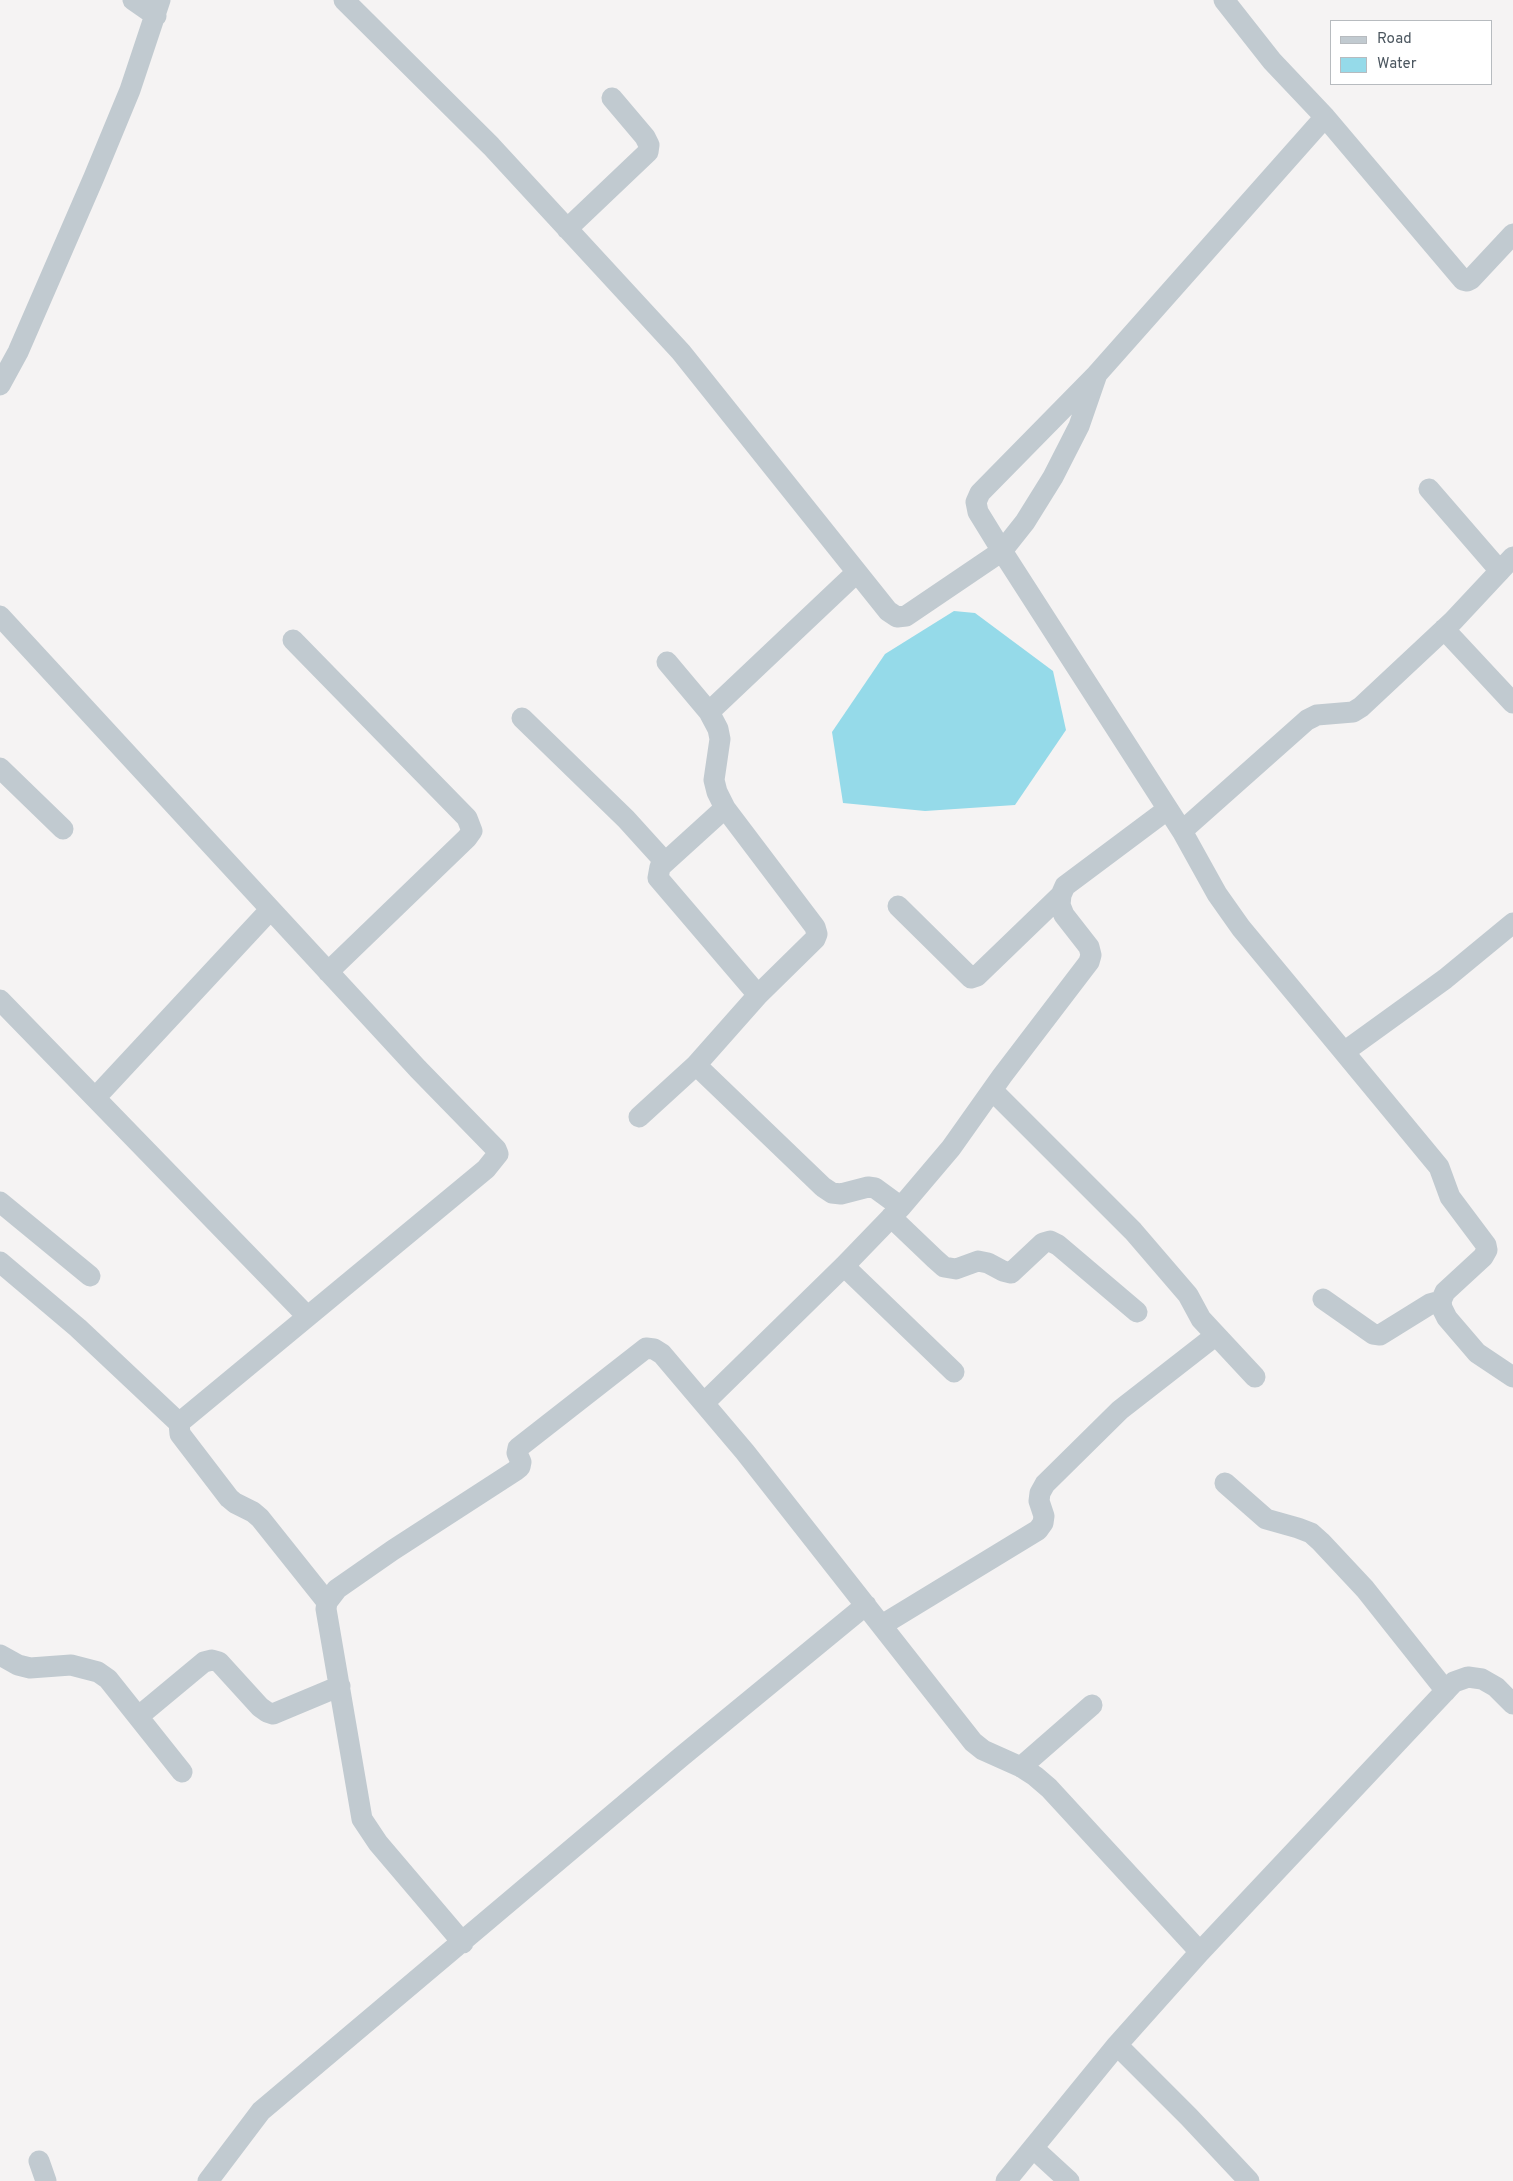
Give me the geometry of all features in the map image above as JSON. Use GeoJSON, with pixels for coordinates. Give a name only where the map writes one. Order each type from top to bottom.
{"type":"FeatureCollection","features":[{"type":"Feature","properties":{"kind":"street"},"geometry":{"type":"LineString","coordinates":[[0,385],[18,352],[130,90],[158,8],[133,0]]}},
{"type":"Feature","properties":{"kind":"street"},"geometry":{"type":"LineString","coordinates":[[344,0],[491,146],[681,352],[856,573],[888,611],[896,617],[906,616],[1002,551],[1025,522],[1053,477],[1079,426],[1096,374]]}},
{"type":"Feature","properties":{"kind":"street"},"geometry":{"type":"LineString","coordinates":[[1224,0],[1272,61],[1325,117],[1463,280],[1471,279],[1511,239]]}},
{"type":"Feature","properties":{"kind":"street"},"geometry":{"type":"LineString","coordinates":[[567,229],[648,152],[649,145],[645,137],[612,98]]}},
{"type":"Feature","properties":{"kind":"street"},"geometry":{"type":"LineString","coordinates":[[1325,117],[1096,374],[980,493],[976,502],[978,512],[1168,808],[1217,894],[1241,928],[1439,1167],[1450,1197],[1486,1245],[1487,1250],[1483,1258],[1445,1292],[1441,1301],[1442,1308],[1447,1318],[1477,1353],[1513,1377]]}},
{"type":"Feature","properties":{"kind":"street"},"geometry":{"type":"LineString","coordinates":[[1182,831],[1307,720],[1317,715],[1353,712],[1361,707],[1444,629],[1506,564],[1430,489]]}},
{"type":"Feature","properties":{"kind":"street"},"geometry":{"type":"LineString","coordinates":[[709,712],[856,573]]}},
{"type":"Feature","properties":{"kind":"street"},"geometry":{"type":"LineString","coordinates":[[0,616],[270,910],[418,1069],[496,1149],[498,1154],[496,1160],[479,1175],[179,1423]]}},
{"type":"Feature","properties":{"kind":"street"},"geometry":{"type":"LineString","coordinates":[[1444,629],[1513,703]]}},
{"type":"Feature","properties":{"kind":"street"},"geometry":{"type":"LineString","coordinates":[[293,640],[466,818],[472,830],[467,838],[328,972]]}},
{"type":"Feature","properties":{"kind":"street"},"geometry":{"type":"LineString","coordinates":[[639,1117],[696,1066],[758,995],[809,945],[817,934],[815,927],[726,808],[717,792],[714,780],[720,739],[718,729],[709,712],[667,662]]}},
{"type":"Feature","properties":{"kind":"street"},"geometry":{"type":"LineString","coordinates":[[522,718],[626,819],[665,862]]}},
{"type":"Feature","properties":{"kind":"street"},"geometry":{"type":"LineString","coordinates":[[0,768],[63,829]]}},
{"type":"Feature","properties":{"kind":"street"},"geometry":{"type":"LineString","coordinates":[[726,808],[665,862],[657,873],[661,882],[758,995]]}},
{"type":"Feature","properties":{"kind":"street"},"geometry":{"type":"LineString","coordinates":[[704,1403],[844,1266],[896,1212],[951,1148],[992,1090],[1089,962],[1091,955],[1089,947],[1064,914],[1060,905],[1061,895],[1065,886],[1168,808]]}},
{"type":"Feature","properties":{"kind":"street"},"geometry":{"type":"LineString","coordinates":[[898,906],[971,978],[977,976],[1061,895]]}},
{"type":"Feature","properties":{"kind":"street"},"geometry":{"type":"LineString","coordinates":[[96,1097],[270,910]]}},
{"type":"Feature","properties":{"kind":"street"},"geometry":{"type":"LineString","coordinates":[[1344,1052],[1445,979],[1513,923]]}},
{"type":"Feature","properties":{"kind":"street"},"geometry":{"type":"LineString","coordinates":[[0,1000],[307,1316]]}},
{"type":"Feature","properties":{"kind":"street"},"geometry":{"type":"LineString","coordinates":[[696,1066],[823,1187],[832,1193],[841,1194],[868,1187],[875,1188],[935,1259],[944,1267],[956,1269],[978,1261],[988,1262],[1003,1271],[1012,1273],[1043,1243],[1050,1241],[1058,1245],[1137,1312]]}},
{"type":"Feature","properties":{"kind":"street"},"geometry":{"type":"LineString","coordinates":[[992,1090],[1133,1231],[1188,1296],[1201,1319],[1215,1336],[1255,1377]]}},
{"type":"Feature","properties":{"kind":"street"},"geometry":{"type":"LineString","coordinates":[[0,1202],[90,1276]]}},
{"type":"Feature","properties":{"kind":"street"},"geometry":{"type":"LineString","coordinates":[[0,1262],[78,1328],[179,1423],[180,1434],[229,1498],[254,1512],[260,1518],[327,1602]]}},
{"type":"Feature","properties":{"kind":"street"},"geometry":{"type":"LineString","coordinates":[[844,1266],[954,1372]]}},
{"type":"Feature","properties":{"kind":"street"},"geometry":{"type":"LineString","coordinates":[[1323,1299],[1373,1334],[1380,1335],[1430,1304],[1441,1301]]}},
{"type":"Feature","properties":{"kind":"street"},"geometry":{"type":"LineString","coordinates":[[882,1625],[1038,1530],[1044,1523],[1044,1516],[1039,1501],[1040,1493],[1045,1484],[1120,1410],[1215,1336]]}},
{"type":"Feature","properties":{"kind":"street"},"geometry":{"type":"LineString","coordinates":[[463,1943],[378,1843],[362,1819],[326,1609],[327,1602],[337,1589],[393,1550],[520,1468],[521,1462],[518,1448],[565,1414],[646,1348],[654,1349],[662,1354],[704,1403],[973,1742],[983,1750],[1021,1767],[1049,1788],[1200,1952]]}},
{"type":"Feature","properties":{"kind":"street"},"geometry":{"type":"LineString","coordinates":[[1225,1483],[1266,1519],[1311,1533],[1321,1542],[1365,1589],[1446,1691]]}},
{"type":"Feature","properties":{"kind":"street"},"geometry":{"type":"LineString","coordinates":[[208,2181],[261,2111],[463,1943],[681,1757],[866,1605]]}},
{"type":"Feature","properties":{"kind":"street"},"geometry":{"type":"LineString","coordinates":[[0,1655],[18,1665],[30,1668],[71,1665],[98,1672],[108,1679],[182,1772]]}},
{"type":"Feature","properties":{"kind":"street"},"geometry":{"type":"LineString","coordinates":[[139,1716],[204,1662],[212,1660],[219,1662],[260,1707],[272,1714],[340,1686]]}},
{"type":"Feature","properties":{"kind":"street"},"geometry":{"type":"LineString","coordinates":[[1006,2181],[1117,2045],[1200,1952],[1454,1682],[1468,1677],[1482,1679],[1496,1687],[1513,1704]]}},
{"type":"Feature","properties":{"kind":"street"},"geometry":{"type":"LineString","coordinates":[[1021,1767],[1092,1705]]}},
{"type":"Feature","properties":{"kind":"street"},"geometry":{"type":"LineString","coordinates":[[1117,2045],[1190,2117],[1249,2181]]}},
{"type":"Feature","properties":{"kind":"street"},"geometry":{"type":"LineString","coordinates":[[1033,2148],[1068,2181]]}},
{"type":"Feature","properties":{"kind":"street"},"geometry":{"type":"LineString","coordinates":[[40,2161],[46,2181]]}},
{"type":"Feature","properties":{"kind":"water"},"geometry":{"type":"Polygon","coordinates":[[[954,611],[975,613],[1053,671],[1066,730],[1015,805],[925,811],[843,803],[832,732],[885,654],[954,611]]]}}]}
